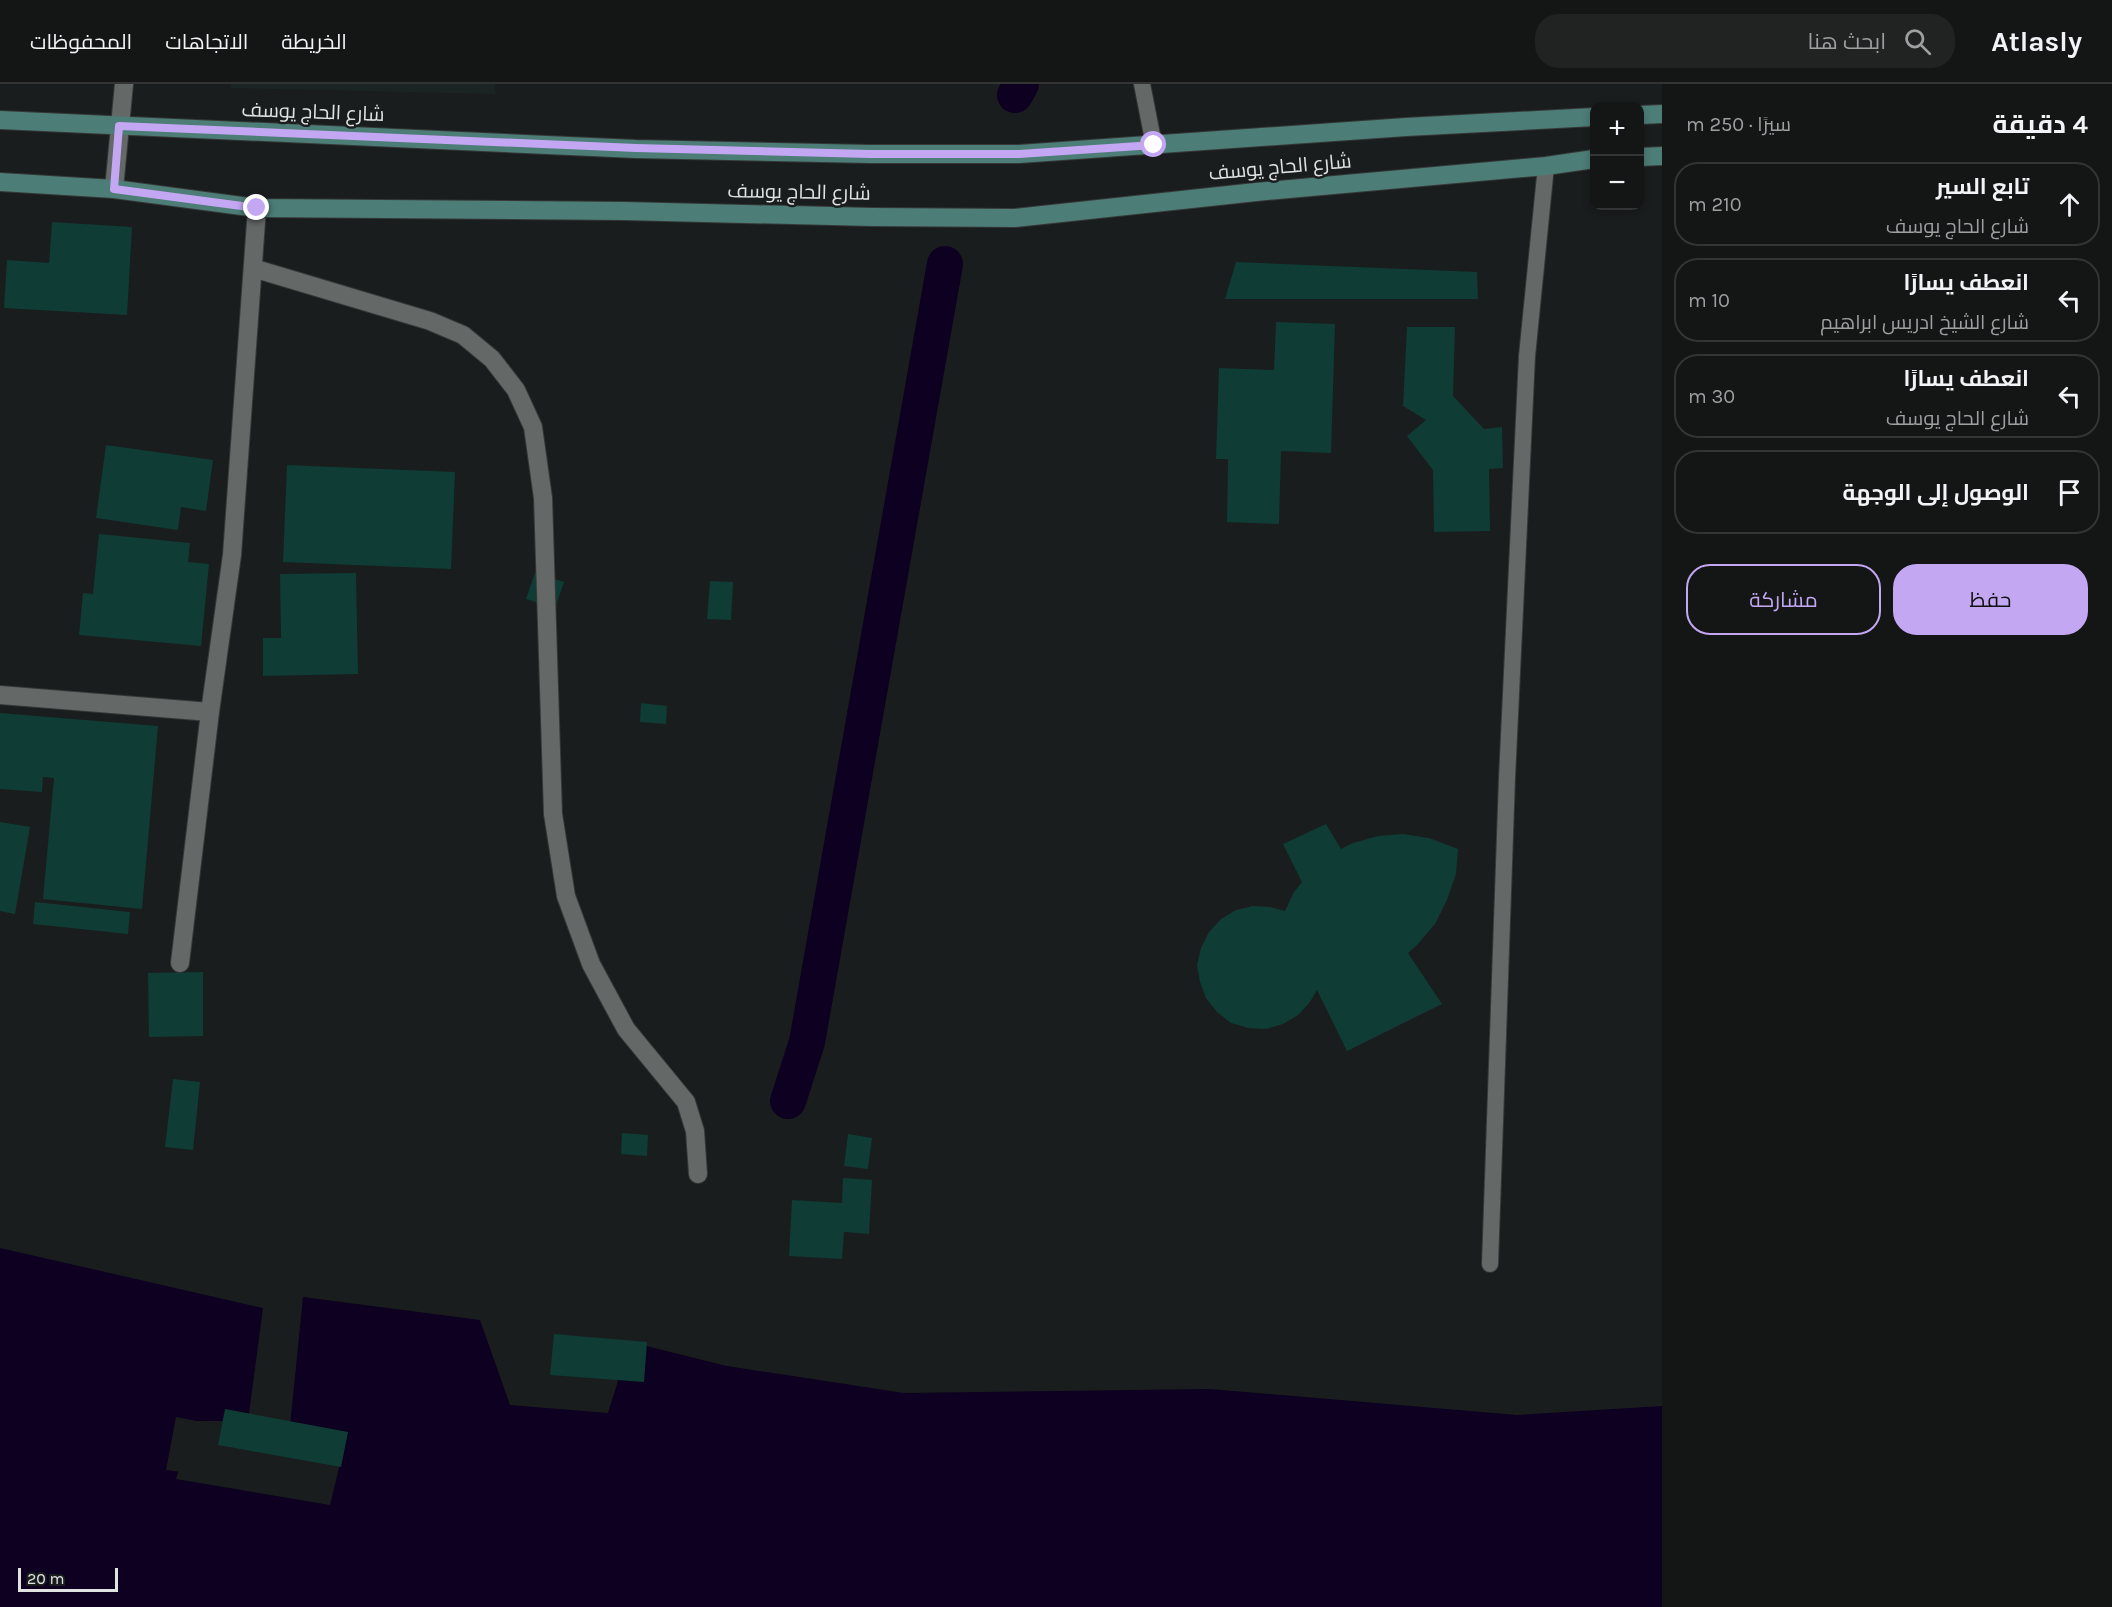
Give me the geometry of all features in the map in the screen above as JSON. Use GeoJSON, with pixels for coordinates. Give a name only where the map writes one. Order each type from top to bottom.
{"type":"FeatureCollection","features":[{"type":"Feature","properties":{"kind":"main road"},"geometry":{"type":"LineString","coordinates":[[1644,115],[1662,114]]}},
{"type":"Feature","properties":{"kind":"main road","name":"شارع الحاج يوسف"},"geometry":{"type":"LineString","coordinates":[[0,120],[636,148],[870,154],[1019,154],[1406,127],[1590,117]]}},
{"type":"Feature","properties":{"kind":"main road"},"geometry":{"type":"LineString","coordinates":[[1644,157],[1662,156]]}},
{"type":"Feature","properties":{"kind":"main road","name":"شارع الحاج يوسف"},"geometry":{"type":"LineString","coordinates":[[0,182],[114,189],[257,208],[612,210],[872,217],[1016,218],[1256,192],[1546,166],[1590,160]]}},
{"type":"Feature","properties":{"kind":"street"},"geometry":{"type":"LineString","coordinates":[[114,189],[124,84]]}},
{"type":"Feature","properties":{"kind":"street"},"geometry":{"type":"LineString","coordinates":[[180,963],[210,712],[232,555],[257,208]]}},
{"type":"Feature","properties":{"kind":"street"},"geometry":{"type":"LineString","coordinates":[[253,268],[430,321],[463,335],[492,359],[516,390],[533,427],[543,498],[553,814],[566,896],[591,964],[626,1029],[686,1102],[695,1131],[698,1174]]}},
{"type":"Feature","properties":{"kind":"street"},"geometry":{"type":"LineString","coordinates":[[0,695],[210,712]]}},
{"type":"Feature","properties":{"kind":"lane"},"geometry":{"type":"LineString","coordinates":[[1142,84],[1154,145]]}},
{"type":"Feature","properties":{"kind":"lane"},"geometry":{"type":"LineString","coordinates":[[1490,1264],[1508,767],[1527,356],[1546,166]]}},
{"type":"Feature","properties":{"kind":"shaded area"},"geometry":{"type":"Polygon","coordinates":[[[231,84],[495,84],[495,94],[231,88],[231,84]]]}},
{"type":"Feature","properties":{"kind":"shaded area"},"geometry":{"type":"Polygon","coordinates":[[[0,1248],[263,1308],[248,1421],[195,1421],[176,1479],[330,1505],[343,1451],[290,1426],[303,1297],[480,1320],[510,1405],[608,1413],[630,1342],[727,1366],[904,1393],[1210,1389],[1517,1415],[1662,1406],[1662,1607],[0,1607],[0,1248]]]}},
{"type":"Feature","properties":{"kind":"pier"},"geometry":{"type":"Polygon","coordinates":[[[176,1417],[212,1424],[197,1424],[181,1472],[166,1470],[176,1417]]]}},
{"type":"Feature","properties":{"kind":"building"},"geometry":{"type":"Polygon","coordinates":[[[52,222],[132,227],[127,315],[4,308],[7,260],[49,263],[52,222]]]}},
{"type":"Feature","properties":{"kind":"building"},"geometry":{"type":"Polygon","coordinates":[[[1236,262],[1477,272],[1478,299],[1225,299],[1236,262]]]}},
{"type":"Feature","properties":{"kind":"building"},"geometry":{"type":"Polygon","coordinates":[[[1276,322],[1335,324],[1331,453],[1281,451],[1279,524],[1227,522],[1228,459],[1216,459],[1219,368],[1274,370],[1276,322]]]}},
{"type":"Feature","properties":{"kind":"building"},"geometry":{"type":"Polygon","coordinates":[[[1407,327],[1455,327],[1453,396],[1484,429],[1502,427],[1503,468],[1489,469],[1490,531],[1434,532],[1433,470],[1407,436],[1426,420],[1403,406],[1407,327]]]}},
{"type":"Feature","properties":{"kind":"building"},"geometry":{"type":"Polygon","coordinates":[[[106,445],[213,460],[206,511],[181,507],[178,530],[96,518],[106,445]]]}},
{"type":"Feature","properties":{"kind":"building"},"geometry":{"type":"Polygon","coordinates":[[[287,465],[455,472],[451,569],[283,562],[287,465]]]}},
{"type":"Feature","properties":{"kind":"building"},"geometry":{"type":"Polygon","coordinates":[[[99,534],[190,543],[188,562],[209,564],[201,646],[79,635],[83,593],[93,594],[99,534]]]}},
{"type":"Feature","properties":{"kind":"building"},"geometry":{"type":"Polygon","coordinates":[[[356,573],[358,674],[263,676],[263,638],[281,638],[280,574],[356,573]]]}},
{"type":"Feature","properties":{"kind":"building"},"geometry":{"type":"Polygon","coordinates":[[[535,573],[564,582],[555,608],[526,599],[535,573]]]}},
{"type":"Feature","properties":{"kind":"building"},"geometry":{"type":"Polygon","coordinates":[[[710,581],[733,582],[731,620],[707,619],[710,581]]]}},
{"type":"Feature","properties":{"kind":"building"},"geometry":{"type":"Polygon","coordinates":[[[641,703],[667,706],[666,724],[640,722],[641,703]]]}},
{"type":"Feature","properties":{"kind":"building"},"geometry":{"type":"Polygon","coordinates":[[[0,713],[158,726],[142,909],[43,899],[54,778],[43,777],[42,792],[0,789],[0,713]]]}},
{"type":"Feature","properties":{"kind":"building"},"geometry":{"type":"Polygon","coordinates":[[[0,822],[30,827],[15,914],[0,911],[0,822]]]}},
{"type":"Feature","properties":{"kind":"building"},"geometry":{"type":"Polygon","coordinates":[[[1326,824],[1341,849],[1378,836],[1403,834],[1429,838],[1458,849],[1456,874],[1447,900],[1435,924],[1408,953],[1442,1004],[1347,1051],[1317,990],[1298,1015],[1283,1024],[1266,1029],[1248,1028],[1231,1023],[1217,1012],[1206,998],[1197,965],[1201,948],[1209,932],[1221,919],[1236,910],[1253,906],[1285,911],[1294,892],[1302,882],[1283,844],[1326,824]]]}},
{"type":"Feature","properties":{"kind":"building"},"geometry":{"type":"Polygon","coordinates":[[[35,902],[130,912],[128,934],[33,924],[35,902]]]}},
{"type":"Feature","properties":{"kind":"building"},"geometry":{"type":"Polygon","coordinates":[[[203,972],[203,1036],[149,1037],[148,973],[203,972]]]}},
{"type":"Feature","properties":{"kind":"building"},"geometry":{"type":"Polygon","coordinates":[[[173,1079],[200,1082],[193,1150],[165,1147],[173,1079]]]}},
{"type":"Feature","properties":{"kind":"building"},"geometry":{"type":"Polygon","coordinates":[[[622,1133],[648,1135],[647,1156],[621,1154],[622,1133]]]}},
{"type":"Feature","properties":{"kind":"building"},"geometry":{"type":"Polygon","coordinates":[[[848,1134],[872,1138],[868,1169],[844,1166],[848,1134]]]}},
{"type":"Feature","properties":{"kind":"building"},"geometry":{"type":"Polygon","coordinates":[[[843,1178],[872,1180],[869,1234],[844,1232],[842,1259],[789,1256],[792,1200],[842,1203],[843,1178]]]}},
{"type":"Feature","properties":{"kind":"building"},"geometry":{"type":"Polygon","coordinates":[[[554,1334],[647,1342],[644,1382],[550,1375],[554,1334]]]}},
{"type":"Feature","properties":{"kind":"building"},"geometry":{"type":"Polygon","coordinates":[[[225,1409],[348,1432],[341,1467],[218,1445],[225,1409]]]}},
{"type":"Feature","properties":{"kind":"waterway"},"geometry":{"type":"LineString","coordinates":[[1015,95],[1021,84]]}},
{"type":"Feature","properties":{"kind":"waterway"},"geometry":{"type":"LineString","coordinates":[[788,1101],[807,1042],[945,264]]}},
{"type":"Feature","properties":{"kind":"route"},"geometry":{"type":"LineString","coordinates":[[257,208],[114,189],[119,126],[636,148],[870,154],[1019,154],[1154,145]]}}]}
